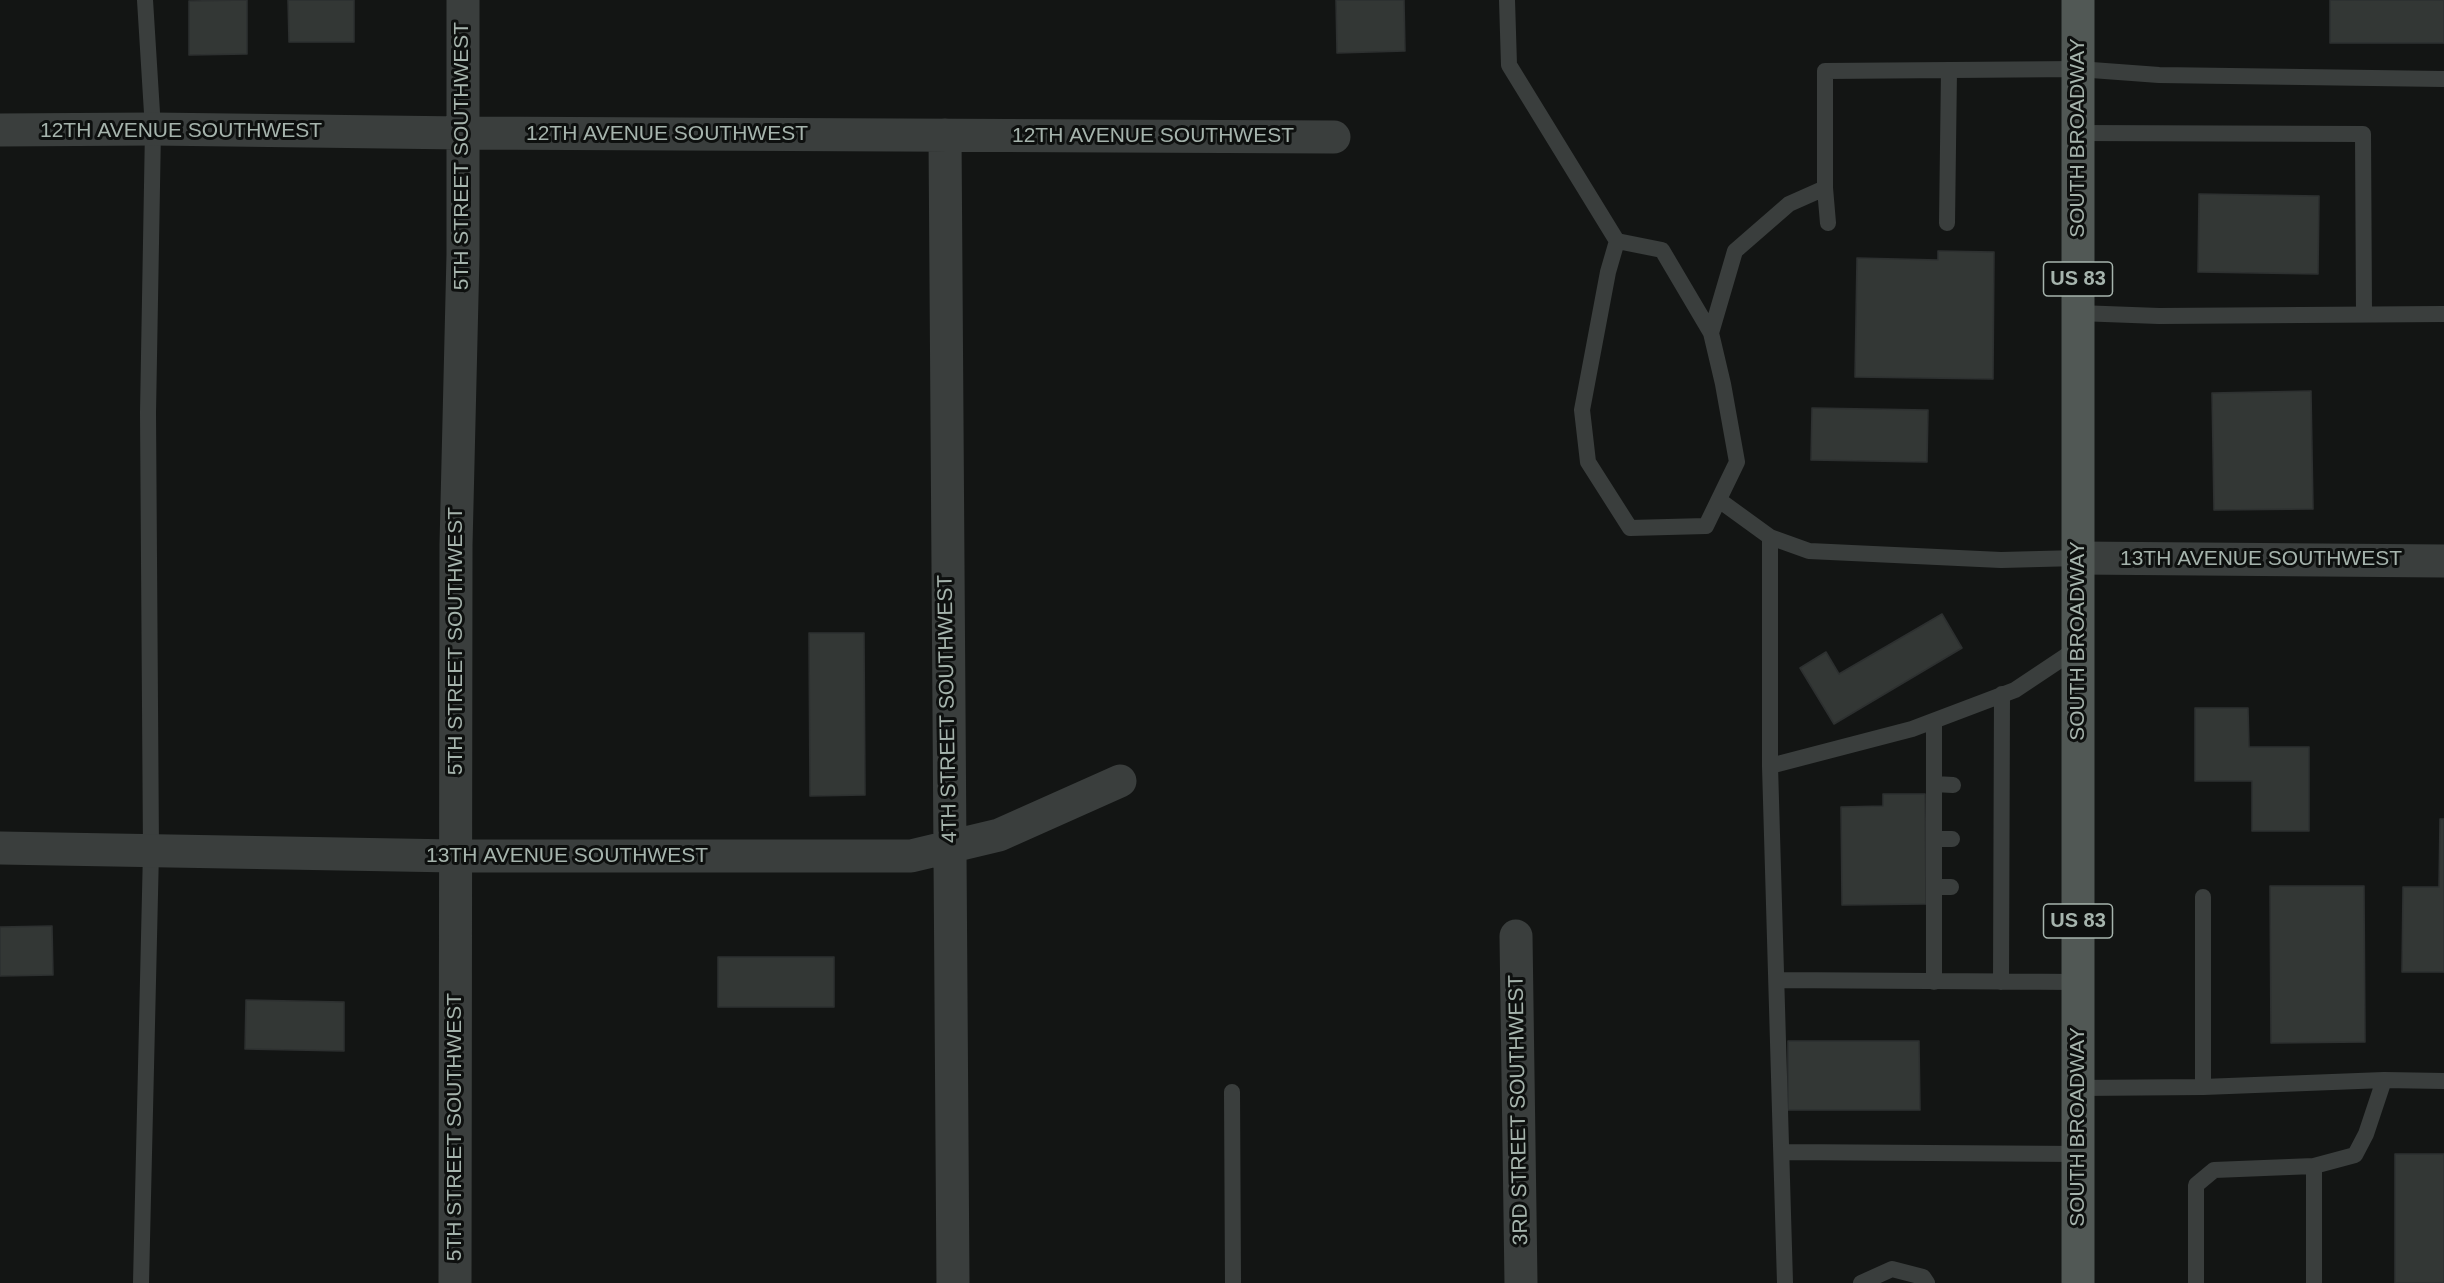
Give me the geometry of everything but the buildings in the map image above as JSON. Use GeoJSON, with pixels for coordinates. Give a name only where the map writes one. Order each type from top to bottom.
{"type":"FeatureCollection","features":[{"type":"Feature","properties":{"kind":"main road","name":"SOUTH BROADWAY"},"geometry":{"type":"LineString","coordinates":[[2078,0],[2078,1283]]}},
{"type":"Feature","properties":{"kind":"street","name":"5TH STREET SOUTHWEST"},"geometry":{"type":"LineString","coordinates":[[455,1283],[456,545],[463,267],[463,0]]}},
{"type":"Feature","properties":{"kind":"street","name":"12TH AVENUE SOUTHWEST"},"geometry":{"type":"LineString","coordinates":[[0,130],[1334,136]]}},
{"type":"Feature","properties":{"kind":"street","name":"4TH STREET SOUTHWEST"},"geometry":{"type":"LineString","coordinates":[[945,135],[953,1283]]}},
{"type":"Feature","properties":{"kind":"street","name":"13TH AVENUE SOUTHWEST"},"geometry":{"type":"LineString","coordinates":[[2078,558],[2444,561]]}},
{"type":"Feature","properties":{"kind":"street","name":"13TH AVENUE SOUTHWEST"},"geometry":{"type":"LineString","coordinates":[[0,848],[455,856],[911,856],[999,835],[1120,781]]}},
{"type":"Feature","properties":{"kind":"street","name":"3RD STREET SOUTHWEST"},"geometry":{"type":"LineString","coordinates":[[1516,936],[1521,1283]]}},
{"type":"Feature","properties":{"kind":"lane"},"geometry":{"type":"LineString","coordinates":[[141,1283],[151,851],[148,413],[153,129],[145,0]]}},
{"type":"Feature","properties":{"kind":"lane"},"geometry":{"type":"LineString","coordinates":[[1507,0],[1509,65],[1617,241],[1662,250],[1711,333],[1737,462],[1706,526],[1630,528],[1588,462],[1582,410],[1608,272],[1617,241]]}},
{"type":"Feature","properties":{"kind":"lane"},"geometry":{"type":"LineString","coordinates":[[1828,223],[1825,188],[1825,70],[2078,69],[2159,75],[2444,79]]}},
{"type":"Feature","properties":{"kind":"lane"},"geometry":{"type":"LineString","coordinates":[[1947,223],[1949,70]]}},
{"type":"Feature","properties":{"kind":"lane"},"geometry":{"type":"LineString","coordinates":[[2078,133],[2363,134],[2364,314]]}},
{"type":"Feature","properties":{"kind":"lane"},"geometry":{"type":"LineString","coordinates":[[1711,333],[1735,251],[1789,204],[1825,188]]}},
{"type":"Feature","properties":{"kind":"lane"},"geometry":{"type":"LineString","coordinates":[[2078,313],[2159,316],[2444,314]]}},
{"type":"Feature","properties":{"kind":"lane"},"geometry":{"type":"LineString","coordinates":[[1719,500],[1770,537],[1809,551],[2001,560],[2078,558]]}},
{"type":"Feature","properties":{"kind":"lane"},"geometry":{"type":"LineString","coordinates":[[1770,537],[1770,766],[1783,1152],[1785,1283]]}},
{"type":"Feature","properties":{"kind":"lane"},"geometry":{"type":"LineString","coordinates":[[1770,766],[1912,729],[2015,690],[2078,648]]}},
{"type":"Feature","properties":{"kind":"lane"},"geometry":{"type":"LineString","coordinates":[[2001,982],[1998,786],[2002,694]]}},
{"type":"Feature","properties":{"kind":"lane"},"geometry":{"type":"LineString","coordinates":[[1934,721],[1934,982]]}},
{"type":"Feature","properties":{"kind":"lane"},"geometry":{"type":"LineString","coordinates":[[1934,784],[1953,785]]}},
{"type":"Feature","properties":{"kind":"lane"},"geometry":{"type":"LineString","coordinates":[[1934,839],[1952,839]]}},
{"type":"Feature","properties":{"kind":"lane"},"geometry":{"type":"LineString","coordinates":[[1934,887],[1951,887]]}},
{"type":"Feature","properties":{"kind":"lane"},"geometry":{"type":"LineString","coordinates":[[2203,897],[2203,1086]]}},
{"type":"Feature","properties":{"kind":"lane"},"geometry":{"type":"LineString","coordinates":[[1777,980],[2078,982]]}},
{"type":"Feature","properties":{"kind":"lane"},"geometry":{"type":"LineString","coordinates":[[2196,1283],[2196,1185],[2214,1170],[2314,1166],[2355,1155],[2366,1134],[2384,1080]]}},
{"type":"Feature","properties":{"kind":"lane"},"geometry":{"type":"LineString","coordinates":[[2078,1088],[2384,1080],[2444,1081]]}},
{"type":"Feature","properties":{"kind":"lane"},"geometry":{"type":"LineString","coordinates":[[1232,1092],[1233,1283]]}},
{"type":"Feature","properties":{"kind":"lane"},"geometry":{"type":"LineString","coordinates":[[1783,1152],[2078,1154]]}},
{"type":"Feature","properties":{"kind":"lane"},"geometry":{"type":"LineString","coordinates":[[2314,1166],[2314,1283]]}},
{"type":"Feature","properties":{"kind":"lane"},"geometry":{"type":"LineString","coordinates":[[1861,1283],[1892,1269],[1923,1277],[1927,1283]]}}]}
